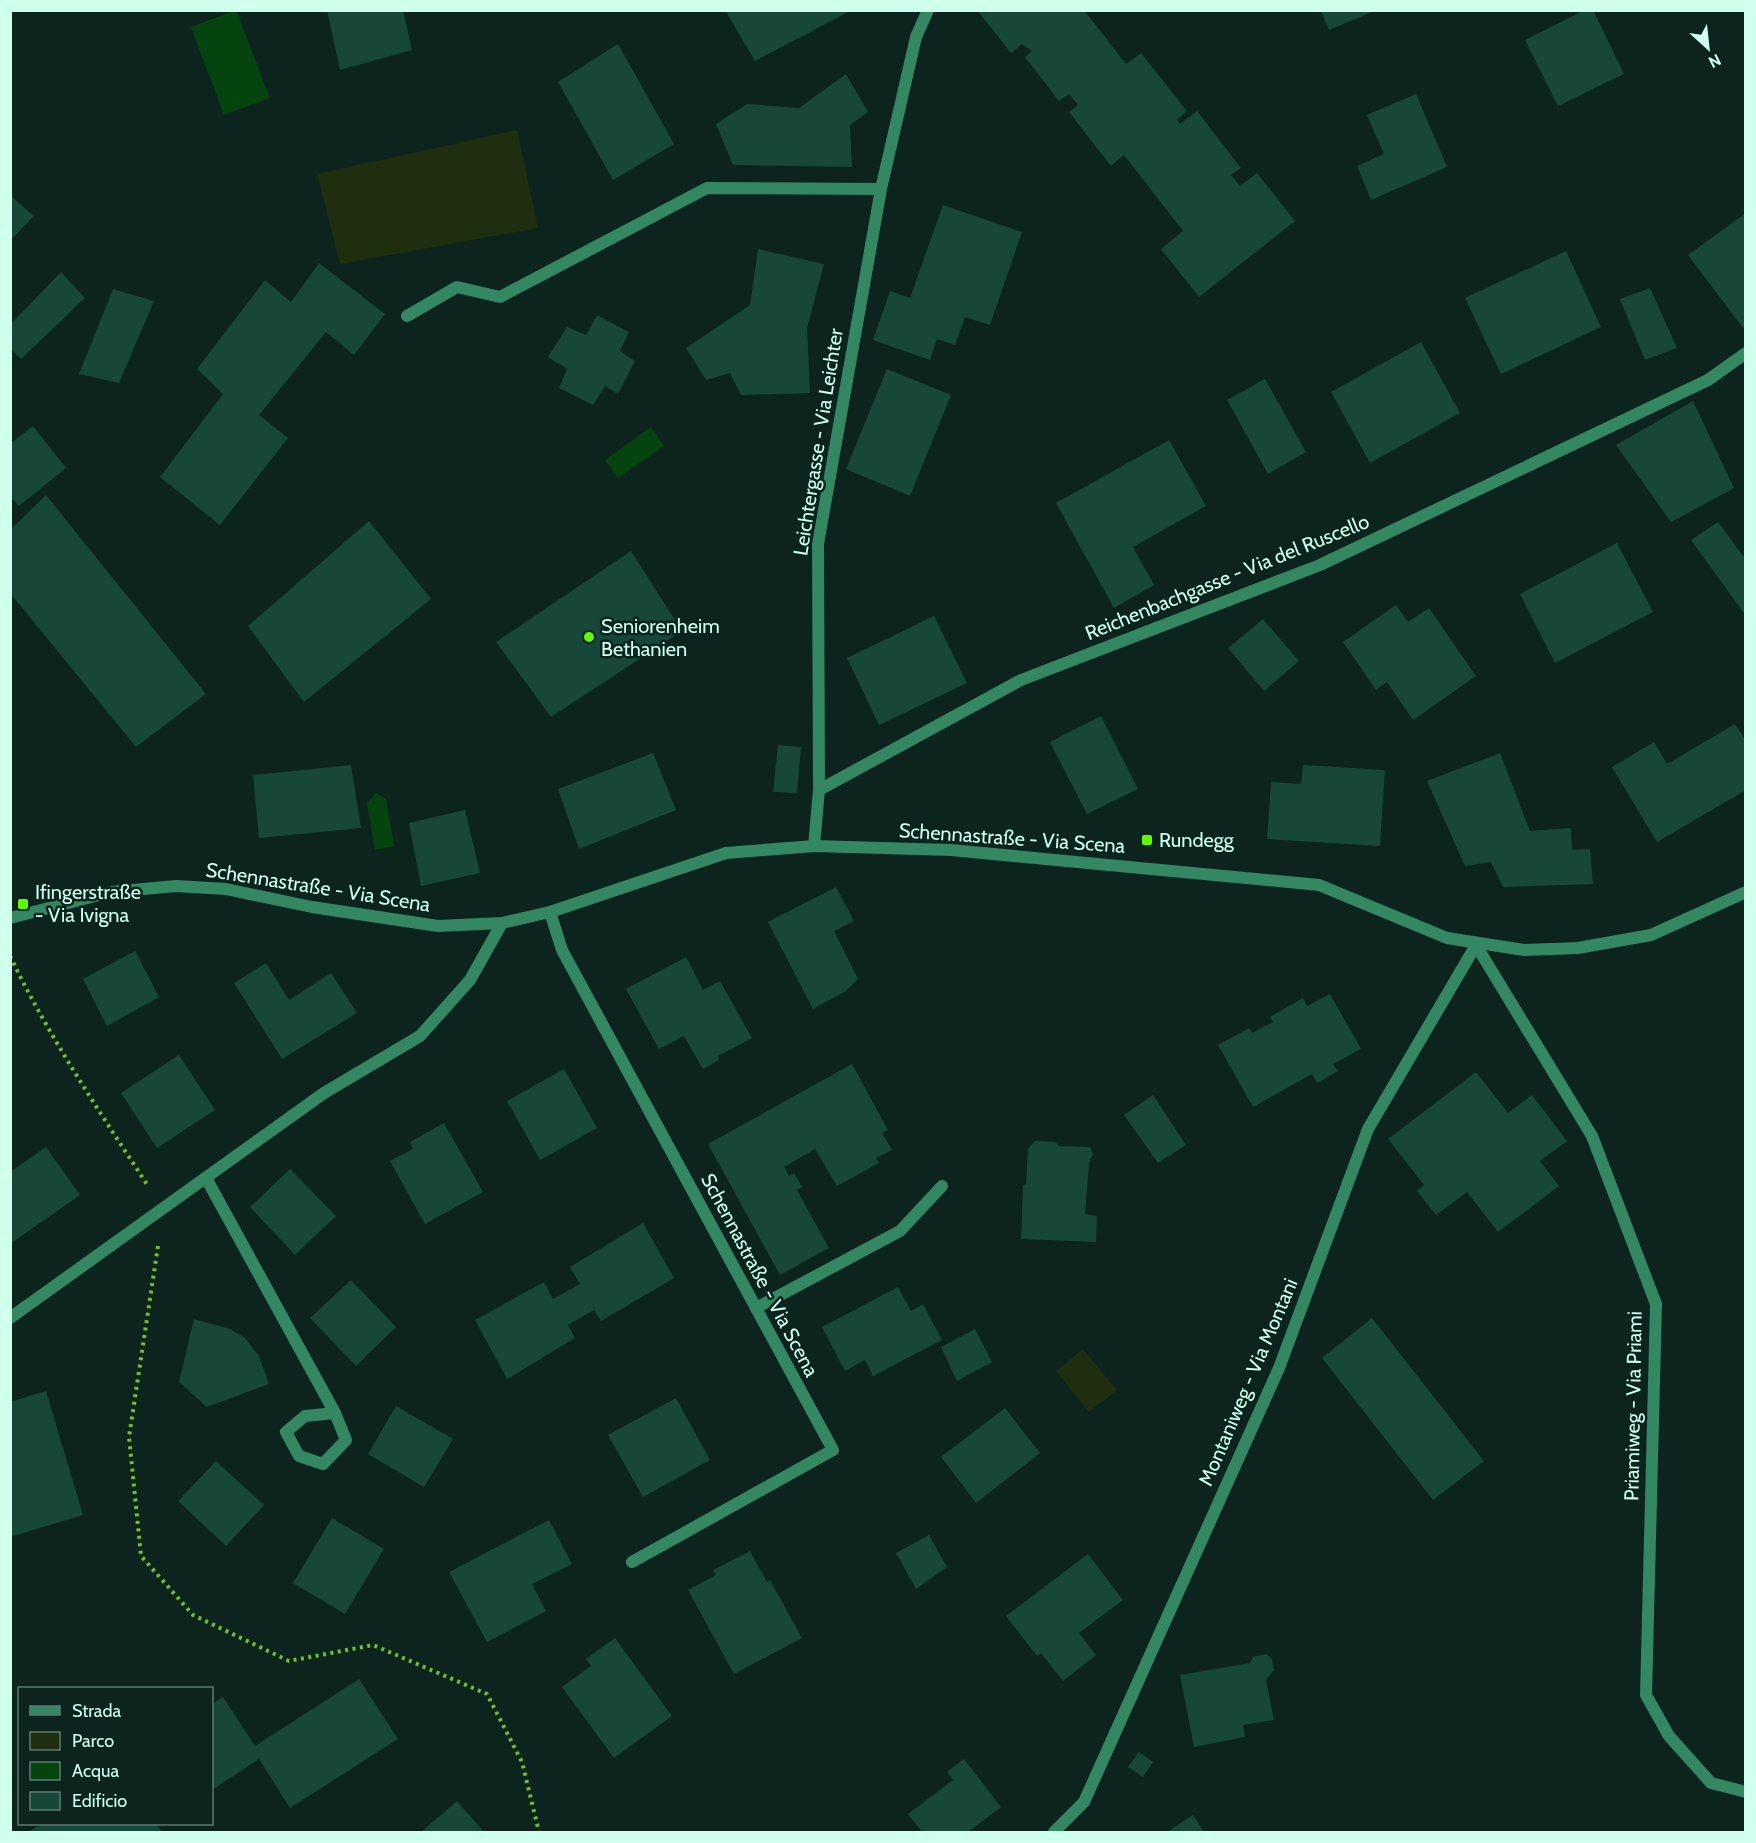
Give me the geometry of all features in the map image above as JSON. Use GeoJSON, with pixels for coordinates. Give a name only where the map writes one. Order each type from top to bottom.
{"type":"FeatureCollection","features":[{"type":"Feature","properties":{"kind":"street","name":"Leichtergasse - Via Leichter"},"geometry":{"type":"LineString","coordinates":[[814,846],[819,789],[818,544],[881,189],[916,37],[928,10]]}},
{"type":"Feature","properties":{"kind":"street"},"geometry":{"type":"LineString","coordinates":[[407,316],[457,287],[500,297],[707,188],[881,189]]}},
{"type":"Feature","properties":{"kind":"street","name":"Reichenbachgasse - Via del Ruscello"},"geometry":{"type":"LineString","coordinates":[[819,789],[1021,680],[1320,565],[1708,381],[1746,353]]}},
{"type":"Feature","properties":{"kind":"street","name":"Schennastraße - Via Scena"},"geometry":{"type":"LineString","coordinates":[[10,918],[111,892],[176,886],[226,889],[312,907],[438,926],[502,923],[550,912],[726,853],[814,846],[951,850],[1319,885],[1447,938],[1476,945],[1524,950],[1569,949],[1651,935],[1746,892]]}},
{"type":"Feature","properties":{"kind":"street","name":"Schennastraße - Via Scena"},"geometry":{"type":"LineString","coordinates":[[550,912],[562,950],[833,1450],[632,1562]]}},
{"type":"Feature","properties":{"kind":"street"},"geometry":{"type":"LineString","coordinates":[[10,1318],[324,1094],[420,1036],[470,980],[502,923]]}},
{"type":"Feature","properties":{"kind":"street","name":"Priamiweg - Via Priami"},"geometry":{"type":"LineString","coordinates":[[1476,945],[1592,1136],[1656,1304],[1646,1695],[1669,1736],[1711,1783],[1746,1792]]}},
{"type":"Feature","properties":{"kind":"street","name":"Montaniweg - Via Montani"},"geometry":{"type":"LineString","coordinates":[[1054,1833],[1084,1802],[1269,1390],[1368,1129],[1476,945]]}},
{"type":"Feature","properties":{"kind":"street"},"geometry":{"type":"LineString","coordinates":[[206,1178],[335,1413],[346,1440],[323,1464],[299,1456],[286,1432],[305,1416],[335,1413]]}},
{"type":"Feature","properties":{"kind":"street"},"geometry":{"type":"LineString","coordinates":[[756,1308],[900,1231],[942,1186]]}},
{"type":"Feature","properties":{"kind":"path"},"geometry":{"type":"LineString","coordinates":[[10,956],[44,1023],[164,1209],[129,1437],[141,1556],[193,1615],[289,1661],[373,1645],[487,1694],[522,1762],[539,1833]]}},
{"type":"Feature","properties":{"kind":"green space"},"geometry":{"type":"Polygon","coordinates":[[[517,130],[538,228],[340,264],[317,174],[517,130]]]}},
{"type":"Feature","properties":{"kind":"green space"},"geometry":{"type":"Polygon","coordinates":[[[1083,1349],[1117,1390],[1089,1412],[1056,1371],[1083,1349]]]}},
{"type":"Feature","properties":{"kind":"water"},"geometry":{"type":"Polygon","coordinates":[[[236,10],[270,98],[224,115],[191,27],[236,10]]]}},
{"type":"Feature","properties":{"kind":"water"},"geometry":{"type":"Polygon","coordinates":[[[651,427],[664,446],[618,478],[605,460],[651,427]]]}},
{"type":"Feature","properties":{"kind":"water"},"geometry":{"type":"Polygon","coordinates":[[[376,793],[386,799],[394,846],[375,850],[367,803],[376,793]]]}},
{"type":"Feature","properties":{"kind":"building"},"geometry":{"type":"Polygon","coordinates":[[[327,10],[403,10],[412,50],[340,70],[327,10]]]}},
{"type":"Feature","properties":{"kind":"building"},"geometry":{"type":"Polygon","coordinates":[[[725,10],[852,10],[755,61],[725,10]]]}},
{"type":"Feature","properties":{"kind":"building"},"geometry":{"type":"Polygon","coordinates":[[[977,10],[1084,10],[1126,64],[1141,53],[1187,111],[1177,120],[1180,124],[1197,111],[1241,168],[1231,175],[1240,186],[1257,173],[1295,221],[1199,297],[1161,249],[1183,231],[1124,155],[1111,166],[1069,112],[1078,105],[1069,94],[1059,101],[1025,57],[1032,51],[1022,44],[1011,53],[977,10]]]}},
{"type":"Feature","properties":{"kind":"building"},"geometry":{"type":"Polygon","coordinates":[[[1585,10],[1593,10],[1624,74],[1558,106],[1525,40],[1585,10]]]}},
{"type":"Feature","properties":{"kind":"building"},"geometry":{"type":"Polygon","coordinates":[[[1321,11],[1374,11],[1329,30],[1321,11]]]}},
{"type":"Feature","properties":{"kind":"building"},"geometry":{"type":"Polygon","coordinates":[[[618,44],[674,144],[613,180],[558,82],[618,44]]]}},
{"type":"Feature","properties":{"kind":"building"},"geometry":{"type":"Polygon","coordinates":[[[846,74],[868,112],[850,125],[852,167],[733,165],[716,124],[747,104],[799,108],[846,74]]]}},
{"type":"Feature","properties":{"kind":"building"},"geometry":{"type":"Polygon","coordinates":[[[1416,94],[1447,167],[1371,200],[1357,166],[1384,154],[1367,115],[1416,94]]]}},
{"type":"Feature","properties":{"kind":"building"},"geometry":{"type":"Polygon","coordinates":[[[10,195],[34,216],[10,241],[10,195]]]}},
{"type":"Feature","properties":{"kind":"building"},"geometry":{"type":"Polygon","coordinates":[[[943,205],[1022,232],[990,325],[965,317],[955,345],[937,339],[930,360],[873,340],[890,291],[910,298],[943,205]]]}},
{"type":"Feature","properties":{"kind":"building"},"geometry":{"type":"Polygon","coordinates":[[[1746,213],[1746,326],[1743,328],[1688,255],[1746,213]]]}},
{"type":"Feature","properties":{"kind":"building"},"geometry":{"type":"Polygon","coordinates":[[[758,249],[824,264],[807,328],[810,393],[741,395],[730,373],[706,380],[686,348],[750,305],[758,249]]]}},
{"type":"Feature","properties":{"kind":"building"},"geometry":{"type":"Polygon","coordinates":[[[1566,251],[1601,327],[1501,374],[1465,298],[1566,251]]]}},
{"type":"Feature","properties":{"kind":"building"},"geometry":{"type":"Polygon","coordinates":[[[319,263],[385,314],[354,355],[326,332],[259,415],[288,438],[220,525],[160,477],[223,394],[197,369],[265,280],[291,302],[319,263]]]}},
{"type":"Feature","properties":{"kind":"building"},"geometry":{"type":"Polygon","coordinates":[[[61,272],[85,298],[21,359],[10,348],[10,325],[61,272]]]}},
{"type":"Feature","properties":{"kind":"building"},"geometry":{"type":"Polygon","coordinates":[[[1650,288],[1677,348],[1645,360],[1620,299],[1650,288]]]}},
{"type":"Feature","properties":{"kind":"building"},"geometry":{"type":"Polygon","coordinates":[[[113,289],[154,301],[119,383],[79,374],[113,289]]]}},
{"type":"Feature","properties":{"kind":"building"},"geometry":{"type":"Polygon","coordinates":[[[597,315],[629,332],[620,351],[635,361],[618,394],[605,386],[593,405],[559,388],[567,369],[548,357],[567,327],[586,335],[597,315]]]}},
{"type":"Feature","properties":{"kind":"building"},"geometry":{"type":"Polygon","coordinates":[[[1421,342],[1460,413],[1370,463],[1331,392],[1421,342]]]}},
{"type":"Feature","properties":{"kind":"building"},"geometry":{"type":"Polygon","coordinates":[[[887,369],[951,395],[910,496],[846,469],[887,369]]]}},
{"type":"Feature","properties":{"kind":"building"},"geometry":{"type":"Polygon","coordinates":[[[1265,379],[1306,452],[1268,474],[1227,400],[1265,379]]]}},
{"type":"Feature","properties":{"kind":"building"},"geometry":{"type":"Polygon","coordinates":[[[1693,401],[1734,488],[1671,522],[1616,445],[1693,401]]]}},
{"type":"Feature","properties":{"kind":"building"},"geometry":{"type":"Polygon","coordinates":[[[33,426],[66,468],[19,506],[10,496],[10,444],[33,426]]]}},
{"type":"Feature","properties":{"kind":"building"},"geometry":{"type":"Polygon","coordinates":[[[1169,440],[1206,506],[1133,547],[1154,585],[1114,608],[1056,503],[1169,440]]]}},
{"type":"Feature","properties":{"kind":"building"},"geometry":{"type":"Polygon","coordinates":[[[46,495],[206,694],[136,747],[10,593],[10,530],[46,495]]]}},
{"type":"Feature","properties":{"kind":"building"},"geometry":{"type":"Polygon","coordinates":[[[369,521],[431,599],[304,702],[248,626],[369,521]]]}},
{"type":"Feature","properties":{"kind":"building"},"geometry":{"type":"Polygon","coordinates":[[[1718,522],[1746,560],[1746,616],[1691,540],[1718,522]]]}},
{"type":"Feature","properties":{"kind":"building"},"geometry":{"type":"Polygon","coordinates":[[[1617,543],[1653,612],[1555,663],[1520,594],[1617,543]]]}},
{"type":"Feature","properties":{"kind":"building","name":"Seniorenheim Bethanien"},"geometry":{"type":"Polygon","coordinates":[[[631,551],[682,631],[551,717],[496,642],[631,551]]]}},
{"type":"Feature","properties":{"kind":"building"},"geometry":{"type":"Polygon","coordinates":[[[1396,605],[1408,622],[1429,608],[1476,676],[1413,720],[1387,682],[1376,690],[1343,642],[1396,605]]]}},
{"type":"Feature","properties":{"kind":"building"},"geometry":{"type":"Polygon","coordinates":[[[934,616],[967,683],[879,725],[847,658],[934,616]]]}},
{"type":"Feature","properties":{"kind":"building"},"geometry":{"type":"Polygon","coordinates":[[[1263,619],[1299,661],[1264,691],[1228,648],[1263,619]]]}},
{"type":"Feature","properties":{"kind":"building"},"geometry":{"type":"Polygon","coordinates":[[[1101,716],[1138,789],[1087,814],[1050,742],[1101,716]]]}},
{"type":"Feature","properties":{"kind":"building"},"geometry":{"type":"Polygon","coordinates":[[[1735,724],[1746,741],[1746,790],[1657,842],[1612,767],[1654,742],[1667,764],[1735,724]]]}},
{"type":"Feature","properties":{"kind":"building"},"geometry":{"type":"Polygon","coordinates":[[[778,745],[801,747],[797,793],[773,792],[778,745]]]}},
{"type":"Feature","properties":{"kind":"building"},"geometry":{"type":"Polygon","coordinates":[[[653,753],[676,810],[579,849],[558,789],[653,753]]]}},
{"type":"Feature","properties":{"kind":"building"},"geometry":{"type":"Polygon","coordinates":[[[1500,753],[1530,831],[1571,828],[1572,850],[1590,849],[1593,884],[1503,887],[1491,862],[1465,866],[1427,781],[1500,753]]]}},
{"type":"Feature","properties":{"kind":"building"},"geometry":{"type":"Polygon","coordinates":[[[351,765],[361,828],[259,838],[253,775],[351,765]]]}},
{"type":"Feature","properties":{"kind":"building"},"geometry":{"type":"Polygon","coordinates":[[[1303,765],[1385,770],[1380,846],[1267,839],[1271,782],[1301,784],[1303,765]]]}},
{"type":"Feature","properties":{"kind":"building"},"geometry":{"type":"Polygon","coordinates":[[[465,810],[480,873],[421,886],[409,823],[465,810]]]}},
{"type":"Feature","properties":{"kind":"building"},"geometry":{"type":"Polygon","coordinates":[[[836,887],[854,921],[834,931],[858,979],[846,991],[813,1009],[768,922],[836,887]]]}},
{"type":"Feature","properties":{"kind":"building"},"geometry":{"type":"Polygon","coordinates":[[[135,951],[159,997],[107,1026],[83,979],[135,951]]]}},
{"type":"Feature","properties":{"kind":"building"},"geometry":{"type":"Polygon","coordinates":[[[686,957],[703,990],[720,981],[752,1038],[718,1056],[719,1060],[703,1069],[684,1036],[659,1049],[626,989],[686,957]]]}},
{"type":"Feature","properties":{"kind":"building"},"geometry":{"type":"Polygon","coordinates":[[[266,963],[289,1000],[331,973],[357,1013],[282,1059],[234,983],[266,963]]]}},
{"type":"Feature","properties":{"kind":"building"},"geometry":{"type":"Polygon","coordinates":[[[1330,994],[1361,1049],[1333,1064],[1338,1071],[1317,1083],[1312,1074],[1253,1107],[1218,1045],[1249,1028],[1252,1033],[1273,1022],[1270,1017],[1303,998],[1307,1006],[1330,994]]]}},
{"type":"Feature","properties":{"kind":"building"},"geometry":{"type":"Polygon","coordinates":[[[179,1055],[215,1110],[157,1148],[121,1093],[179,1055]]]}},
{"type":"Feature","properties":{"kind":"building"},"geometry":{"type":"Polygon","coordinates":[[[852,1064],[888,1130],[882,1133],[892,1150],[876,1158],[879,1163],[837,1186],[815,1149],[784,1167],[789,1176],[794,1173],[802,1187],[797,1190],[829,1248],[780,1275],[708,1144],[852,1064]]]}},
{"type":"Feature","properties":{"kind":"building"},"geometry":{"type":"Polygon","coordinates":[[[564,1069],[597,1128],[540,1160],[507,1101],[564,1069]]]}},
{"type":"Feature","properties":{"kind":"building"},"geometry":{"type":"Polygon","coordinates":[[[1476,1072],[1508,1113],[1532,1095],[1567,1141],[1540,1161],[1559,1186],[1498,1232],[1467,1192],[1436,1215],[1417,1191],[1424,1185],[1388,1139],[1476,1072]]]}},
{"type":"Feature","properties":{"kind":"building"},"geometry":{"type":"Polygon","coordinates":[[[1153,1095],[1186,1145],[1158,1163],[1124,1115],[1153,1095]]]}},
{"type":"Feature","properties":{"kind":"building"},"geometry":{"type":"Polygon","coordinates":[[[444,1123],[483,1192],[425,1224],[390,1161],[413,1149],[410,1142],[444,1123]]]}},
{"type":"Feature","properties":{"kind":"building"},"geometry":{"type":"Polygon","coordinates":[[[1035,1141],[1055,1142],[1059,1146],[1090,1147],[1093,1154],[1089,1163],[1085,1214],[1097,1216],[1096,1242],[1021,1239],[1023,1185],[1026,1185],[1028,1149],[1035,1141]]]}},
{"type":"Feature","properties":{"kind":"building"},"geometry":{"type":"Polygon","coordinates":[[[46,1147],[80,1195],[10,1244],[10,1172],[46,1147]]]}},
{"type":"Feature","properties":{"kind":"building"},"geometry":{"type":"Polygon","coordinates":[[[290,1169],[336,1216],[295,1255],[250,1207],[290,1169]]]}},
{"type":"Feature","properties":{"kind":"building"},"geometry":{"type":"Polygon","coordinates":[[[643,1223],[674,1278],[601,1321],[594,1310],[568,1325],[575,1338],[507,1379],[475,1320],[544,1282],[553,1299],[580,1284],[570,1267],[643,1223]]]}},
{"type":"Feature","properties":{"kind":"building"},"geometry":{"type":"Polygon","coordinates":[[[351,1280],[396,1327],[356,1366],[310,1318],[351,1280]]]}},
{"type":"Feature","properties":{"kind":"building"},"geometry":{"type":"Polygon","coordinates":[[[898,1287],[911,1311],[923,1304],[942,1340],[873,1376],[865,1360],[845,1371],[822,1327],[898,1287]]]}},
{"type":"Feature","properties":{"kind":"building"},"geometry":{"type":"Polygon","coordinates":[[[1372,1318],[1484,1461],[1433,1500],[1322,1358],[1372,1318]]]}},
{"type":"Feature","properties":{"kind":"building"},"geometry":{"type":"Polygon","coordinates":[[[194,1319],[230,1329],[245,1338],[259,1356],[269,1384],[207,1407],[179,1382],[194,1319]]]}},
{"type":"Feature","properties":{"kind":"building"},"geometry":{"type":"Polygon","coordinates":[[[975,1329],[992,1362],[957,1381],[941,1347],[975,1329]]]}},
{"type":"Feature","properties":{"kind":"building"},"geometry":{"type":"Polygon","coordinates":[[[46,1391],[83,1515],[10,1537],[10,1402],[46,1391]]]}},
{"type":"Feature","properties":{"kind":"building"},"geometry":{"type":"Polygon","coordinates":[[[676,1398],[710,1460],[643,1497],[608,1435],[676,1398]]]}},
{"type":"Feature","properties":{"kind":"building"},"geometry":{"type":"Polygon","coordinates":[[[396,1406],[453,1439],[424,1487],[368,1454],[396,1406]]]}},
{"type":"Feature","properties":{"kind":"building"},"geometry":{"type":"Polygon","coordinates":[[[1005,1408],[1040,1453],[976,1503],[941,1457],[1005,1408]]]}},
{"type":"Feature","properties":{"kind":"building"},"geometry":{"type":"Polygon","coordinates":[[[216,1461],[264,1505],[226,1546],[178,1501],[216,1461]]]}},
{"type":"Feature","properties":{"kind":"building"},"geometry":{"type":"Polygon","coordinates":[[[332,1518],[384,1549],[345,1614],[293,1583],[332,1518]]]}},
{"type":"Feature","properties":{"kind":"building"},"geometry":{"type":"Polygon","coordinates":[[[549,1520],[572,1564],[532,1584],[546,1611],[487,1642],[449,1572],[549,1520]]]}},
{"type":"Feature","properties":{"kind":"building"},"geometry":{"type":"Polygon","coordinates":[[[929,1535],[947,1567],[916,1589],[896,1553],[929,1535]]]}},
{"type":"Feature","properties":{"kind":"building"},"geometry":{"type":"Polygon","coordinates":[[[750,1551],[767,1582],[770,1580],[802,1638],[734,1674],[688,1590],[716,1575],[713,1570],[750,1551]]]}},
{"type":"Feature","properties":{"kind":"building"},"geometry":{"type":"Polygon","coordinates":[[[1088,1554],[1123,1600],[1079,1633],[1096,1655],[1063,1681],[1041,1653],[1037,1656],[1006,1616],[1088,1554]]]}},
{"type":"Feature","properties":{"kind":"building"},"geometry":{"type":"Polygon","coordinates":[[[615,1638],[672,1716],[614,1758],[562,1687],[591,1666],[586,1659],[615,1638]]]}},
{"type":"Feature","properties":{"kind":"building"},"geometry":{"type":"Polygon","coordinates":[[[1266,1654],[1272,1659],[1274,1670],[1266,1680],[1274,1720],[1243,1725],[1245,1737],[1194,1747],[1180,1675],[1250,1663],[1253,1657],[1266,1654]]]}},
{"type":"Feature","properties":{"kind":"building"},"geometry":{"type":"Polygon","coordinates":[[[359,1679],[398,1739],[290,1808],[259,1759],[213,1789],[213,1703],[223,1697],[255,1746],[359,1679]]]}},
{"type":"Feature","properties":{"kind":"building"},"geometry":{"type":"Polygon","coordinates":[[[1139,1752],[1153,1762],[1143,1777],[1128,1767],[1139,1752]]]}},
{"type":"Feature","properties":{"kind":"building"},"geometry":{"type":"Polygon","coordinates":[[[964,1759],[1001,1807],[968,1832],[922,1832],[908,1814],[953,1780],[947,1772],[964,1759]]]}},
{"type":"Feature","properties":{"kind":"building"},"geometry":{"type":"Polygon","coordinates":[[[457,1801],[484,1832],[421,1832],[457,1801]]]}},
{"type":"Feature","properties":{"kind":"building"},"geometry":{"type":"Polygon","coordinates":[[[1193,1815],[1204,1832],[1167,1832],[1193,1815]]]}},
{"type":"Feature","properties":{"kind":"building"},"geometry":{"type":"Polygon","coordinates":[[[40,1825],[157,1825],[162,1832],[28,1832],[40,1825]]]}},
{"type":"Feature","properties":{"kind":"place","name":"Seniorenheim Bethanien"},"geometry":{"type":"Point","coordinates":[589,637]}},
{"type":"Feature","properties":{"kind":"place","name":"Rundegg"},"geometry":{"type":"Point","coordinates":[1147,840]}},
{"type":"Feature","properties":{"kind":"place","name":"Ifingerstraße - Via Ivigna"},"geometry":{"type":"Point","coordinates":[23,904]}}]}
